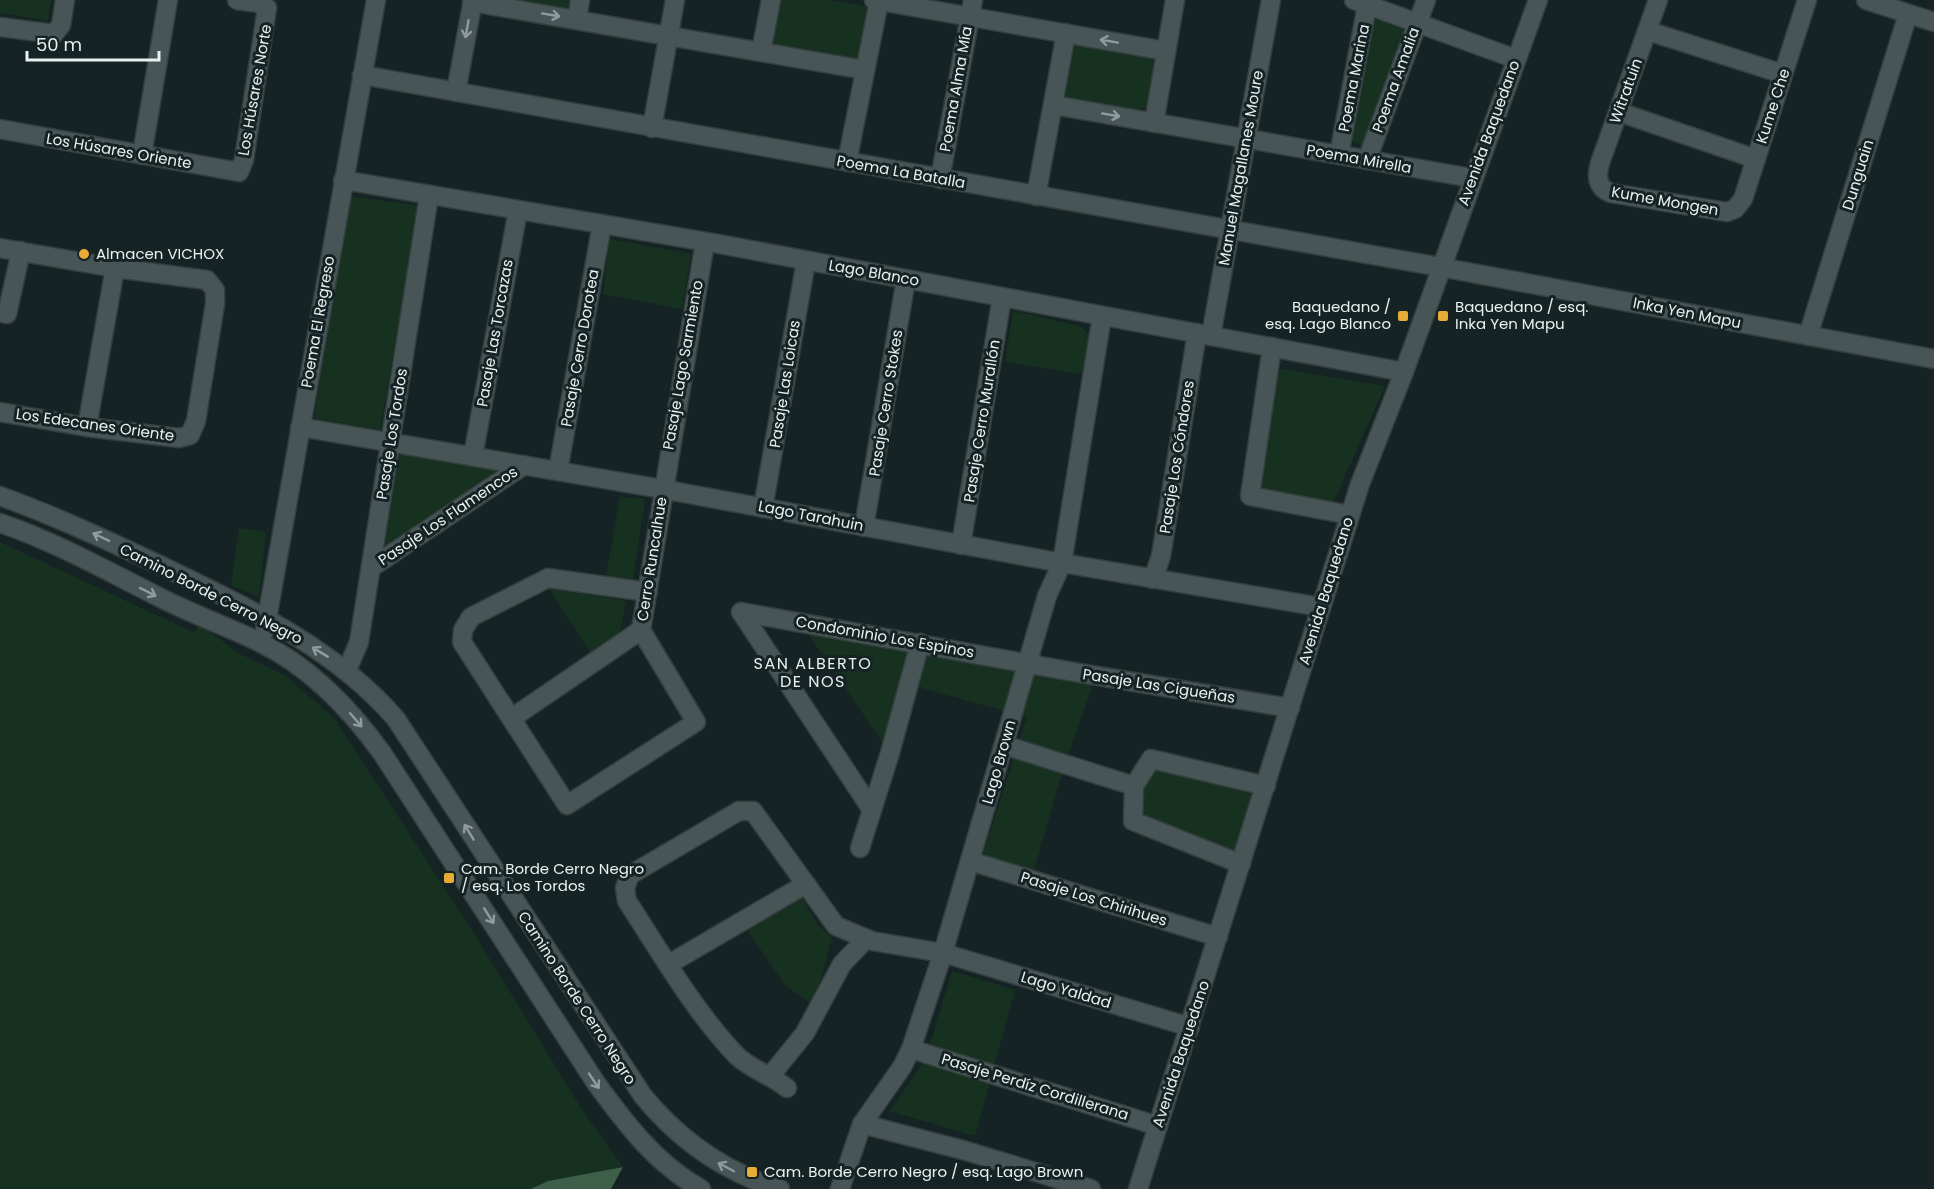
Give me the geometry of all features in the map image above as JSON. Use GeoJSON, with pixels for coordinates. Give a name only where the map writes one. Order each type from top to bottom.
{"type":"FeatureCollection","features":[{"type":"Feature","properties":{"kind":"street"},"geometry":{"type":"LineString","coordinates":[[0,27],[54,34],[61,25],[65,0]]}},
{"type":"Feature","properties":{"kind":"street"},"geometry":{"type":"LineString","coordinates":[[142,155],[168,0]]}},
{"type":"Feature","properties":{"kind":"street","name":"Los Húsares Norte"},"geometry":{"type":"LineString","coordinates":[[237,0],[259,3],[267,8],[244,160],[239,172]]}},
{"type":"Feature","properties":{"kind":"street","name":"Poema El Regreso"},"geometry":{"type":"LineString","coordinates":[[262,644],[376,0]]}},
{"type":"Feature","properties":{"kind":"street"},"geometry":{"type":"LineString","coordinates":[[577,20],[580,0]]}},
{"type":"Feature","properties":{"kind":"street"},"geometry":{"type":"LineString","coordinates":[[652,128],[675,0]]}},
{"type":"Feature","properties":{"kind":"street"},"geometry":{"type":"LineString","coordinates":[[761,52],[771,0]]}},
{"type":"Feature","properties":{"kind":"street"},"geometry":{"type":"LineString","coordinates":[[874,0],[971,8],[1066,33],[1166,51]]}},
{"type":"Feature","properties":{"kind":"street"},"geometry":{"type":"LineString","coordinates":[[1154,123],[1175,0]]}},
{"type":"Feature","properties":{"kind":"street","name":"Manuel Magallanes Moure"},"geometry":{"type":"LineString","coordinates":[[1204,334],[1230,230],[1271,0]]}},
{"type":"Feature","properties":{"kind":"street","name":"Poema Amalia"},"geometry":{"type":"LineString","coordinates":[[1366,160],[1426,0]]}},
{"type":"Feature","properties":{"kind":"street","name":"Avenida Baquedano"},"geometry":{"type":"LineString","coordinates":[[1137,1189],[1350,515],[1538,0]]}},
{"type":"Feature","properties":{"kind":"street","name":"Witratuin"},"geometry":{"type":"LineString","coordinates":[[1599,183],[1600,163],[1658,0]]}},
{"type":"Feature","properties":{"kind":"street","name":"Kume Che"},"geometry":{"type":"LineString","coordinates":[[1735,209],[1743,199],[1807,0]]}},
{"type":"Feature","properties":{"kind":"street"},"geometry":{"type":"LineString","coordinates":[[1866,0],[1934,22]]}},
{"type":"Feature","properties":{"kind":"street"},"geometry":{"type":"LineString","coordinates":[[456,92],[472,1],[865,70]]}},
{"type":"Feature","properties":{"kind":"street"},"geometry":{"type":"LineString","coordinates":[[848,162],[879,1]]}},
{"type":"Feature","properties":{"kind":"street"},"geometry":{"type":"LineString","coordinates":[[1363,2],[1516,59]]}},
{"type":"Feature","properties":{"kind":"street","name":"Poema Marina"},"geometry":{"type":"LineString","coordinates":[[1339,155],[1363,2]]}},
{"type":"Feature","properties":{"kind":"street","name":"Poema Alma Mía"},"geometry":{"type":"LineString","coordinates":[[940,179],[971,8]]}},
{"type":"Feature","properties":{"kind":"street","name":"Dunguain"},"geometry":{"type":"LineString","coordinates":[[1808,336],[1908,14]]}},
{"type":"Feature","properties":{"kind":"street"},"geometry":{"type":"LineString","coordinates":[[1648,31],[1783,74]]}},
{"type":"Feature","properties":{"kind":"street"},"geometry":{"type":"LineString","coordinates":[[1036,196],[1066,33]]}},
{"type":"Feature","properties":{"kind":"street","name":"Poema La Batalla"},"geometry":{"type":"LineString","coordinates":[[362,75],[1440,267]]}},
{"type":"Feature","properties":{"kind":"street","name":"Poema Mirella"},"geometry":{"type":"LineString","coordinates":[[1053,105],[1472,178]]}},
{"type":"Feature","properties":{"kind":"street"},"geometry":{"type":"LineString","coordinates":[[1619,112],[1756,159]]}},
{"type":"Feature","properties":{"kind":"street","name":"Los Húsares Oriente"},"geometry":{"type":"LineString","coordinates":[[0,129],[239,172]]}},
{"type":"Feature","properties":{"kind":"street","name":"Lago Blanco"},"geometry":{"type":"LineString","coordinates":[[343,180],[705,242],[1404,372]]}},
{"type":"Feature","properties":{"kind":"street","name":"Kume Mongen"},"geometry":{"type":"LineString","coordinates":[[1599,183],[1604,190],[1611,193],[1722,211],[1735,209]]}},
{"type":"Feature","properties":{"kind":"street","name":"Pasaje Los Tordos"},"geometry":{"type":"LineString","coordinates":[[346,670],[359,642],[429,195]]}},
{"type":"Feature","properties":{"kind":"street","name":"Pasaje Las Torcazas"},"geometry":{"type":"LineString","coordinates":[[473,456],[518,210]]}},
{"type":"Feature","properties":{"kind":"street","name":"Pasaje Cerro Dorotea"},"geometry":{"type":"LineString","coordinates":[[558,471],[602,224]]}},
{"type":"Feature","properties":{"kind":"street","name":"Pasaje Lago Sarmiento"},"geometry":{"type":"LineString","coordinates":[[662,489],[705,242]]}},
{"type":"Feature","properties":{"kind":"street"},"geometry":{"type":"LineString","coordinates":[[0,248],[115,268],[87,427]]}},
{"type":"Feature","properties":{"kind":"street"},"geometry":{"type":"LineString","coordinates":[[0,312],[7,314],[21,251]]}},
{"type":"Feature","properties":{"kind":"street","name":"Pasaje Las Loicas"},"geometry":{"type":"LineString","coordinates":[[763,508],[806,261]]}},
{"type":"Feature","properties":{"kind":"street","name":"Inka Yen Mapu"},"geometry":{"type":"LineString","coordinates":[[1440,267],[1934,359]]}},
{"type":"Feature","properties":{"kind":"street","name":"Los Edecanes Oriente"},"geometry":{"type":"LineString","coordinates":[[0,412],[87,427],[179,438],[190,435],[196,421],[215,304],[215,290],[207,280],[115,268]]}},
{"type":"Feature","properties":{"kind":"street","name":"Pasaje Cerro Stokes"},"geometry":{"type":"LineString","coordinates":[[864,526],[906,279]]}},
{"type":"Feature","properties":{"kind":"street","name":"Pasaje Cerro Murallón"},"geometry":{"type":"LineString","coordinates":[[961,545],[1002,297]]}},
{"type":"Feature","properties":{"kind":"street","name":"Lago Brown"},"geometry":{"type":"LineString","coordinates":[[840,1189],[862,1124],[912,1049],[943,953],[1047,596],[1062,563],[1102,316]]}},
{"type":"Feature","properties":{"kind":"street","name":"Pasaje Los Cóndores"},"geometry":{"type":"LineString","coordinates":[[1152,579],[1161,556],[1204,334]]}},
{"type":"Feature","properties":{"kind":"street"},"geometry":{"type":"LineString","coordinates":[[1272,347],[1250,496],[1350,515]]}},
{"type":"Feature","properties":{"kind":"street","name":"Lago Tarahuin"},"geometry":{"type":"LineString","coordinates":[[300,427],[662,489],[961,545],[1321,608]]}},
{"type":"Feature","properties":{"kind":"street","name":"Pasaje Los Flamencos"},"geometry":{"type":"LineString","coordinates":[[372,567],[524,465]]}},
{"type":"Feature","properties":{"kind":"street","name":"Cerro Runcalhue"},"geometry":{"type":"LineString","coordinates":[[641,630],[662,489]]}},
{"type":"Feature","properties":{"kind":"street","name":"Camino Borde Cerro Negro"},"geometry":{"type":"LineString","coordinates":[[0,496],[84,529],[211,590],[266,620],[346,670],[396,719],[643,1096],[676,1132],[712,1160],[750,1179],[780,1189]]}},
{"type":"Feature","properties":{"kind":"street","name":"Camino Borde Cerro Negro"},"geometry":{"type":"LineString","coordinates":[[0,523],[60,547],[194,615],[262,644],[333,695],[371,738],[476,894],[596,1083],[628,1126],[678,1175],[701,1189]]}},
{"type":"Feature","properties":{"kind":"street"},"geometry":{"type":"LineString","coordinates":[[512,718],[641,630],[696,722],[567,805],[462,642],[463,630],[471,617],[548,578],[648,592]]}},
{"type":"Feature","properties":{"kind":"street","name":"Condominio Los Espinos"},"geometry":{"type":"LineString","coordinates":[[872,810],[741,612],[1028,662]]}},
{"type":"Feature","properties":{"kind":"street"},"geometry":{"type":"LineString","coordinates":[[860,848],[920,643]]}},
{"type":"Feature","properties":{"kind":"street","name":"Pasaje Las Cigueñas"},"geometry":{"type":"LineString","coordinates":[[1028,662],[1290,708]]}},
{"type":"Feature","properties":{"kind":"street"},"geometry":{"type":"LineString","coordinates":[[1004,745],[1134,786]]}},
{"type":"Feature","properties":{"kind":"street"},"geometry":{"type":"LineString","coordinates":[[1241,864],[1133,821],[1134,786],[1151,759],[1266,786]]}},
{"type":"Feature","properties":{"kind":"street","name":"Lago Yaldad"},"geometry":{"type":"LineString","coordinates":[[669,964],[627,901],[625,888],[630,875],[739,811],[753,811],[836,926],[866,939],[943,953],[1190,1027]]}},
{"type":"Feature","properties":{"kind":"street","name":"Pasaje Los Chirihues"},"geometry":{"type":"LineString","coordinates":[[970,861],[1218,937]]}},
{"type":"Feature","properties":{"kind":"street"},"geometry":{"type":"LineString","coordinates":[[787,1088],[771,1075],[754,1070],[738,1056],[712,1027],[669,964],[806,884]]}},
{"type":"Feature","properties":{"kind":"street"},"geometry":{"type":"LineString","coordinates":[[771,1075],[805,1033],[842,964],[866,939]]}},
{"type":"Feature","properties":{"kind":"street","name":"Pasaje Perdíz Cordillerana"},"geometry":{"type":"LineString","coordinates":[[912,1049],[1158,1126]]}},
{"type":"Feature","properties":{"kind":"street"},"geometry":{"type":"LineString","coordinates":[[862,1124],[963,1150],[1091,1189]]}},
{"type":"Feature","properties":{"kind":"green space"},"geometry":{"type":"Polygon","coordinates":[[[0,0],[51,0],[48,21],[0,13],[0,0]]]}},
{"type":"Feature","properties":{"kind":"green space"},"geometry":{"type":"Polygon","coordinates":[[[506,0],[571,0],[566,9],[506,0]]]}},
{"type":"Feature","properties":{"kind":"green space"},"geometry":{"type":"Polygon","coordinates":[[[779,0],[828,0],[865,6],[872,14],[864,58],[855,63],[778,51],[772,43],[779,0]]]}},
{"type":"Feature","properties":{"kind":"green space"},"geometry":{"type":"Polygon","coordinates":[[[1371,16],[1406,27],[1365,146],[1346,140],[1371,16]]]}},
{"type":"Feature","properties":{"kind":"green space"},"geometry":{"type":"Polygon","coordinates":[[[1079,42],[1149,55],[1155,63],[1148,106],[1136,111],[1066,100],[1062,93],[1069,49],[1079,42]]]}},
{"type":"Feature","properties":{"kind":"green space"},"geometry":{"type":"Polygon","coordinates":[[[350,196],[419,206],[380,430],[314,418],[350,196]]]}},
{"type":"Feature","properties":{"kind":"green space"},"geometry":{"type":"Polygon","coordinates":[[[609,239],[691,254],[682,309],[603,294],[609,239]]]}},
{"type":"Feature","properties":{"kind":"green space"},"geometry":{"type":"Polygon","coordinates":[[[1013,311],[1080,326],[1089,335],[1082,374],[1005,362],[1013,311]]]}},
{"type":"Feature","properties":{"kind":"green space"},"geometry":{"type":"Polygon","coordinates":[[[1278,368],[1385,386],[1333,503],[1257,491],[1278,368]]]}},
{"type":"Feature","properties":{"kind":"green space"},"geometry":{"type":"Polygon","coordinates":[[[394,450],[504,469],[389,546],[377,543],[394,450]]]}},
{"type":"Feature","properties":{"kind":"green space"},"geometry":{"type":"Polygon","coordinates":[[[620,497],[645,499],[633,581],[606,577],[620,497]]]}},
{"type":"Feature","properties":{"kind":"green space"},"geometry":{"type":"Polygon","coordinates":[[[239,528],[266,532],[259,597],[231,585],[239,528]]]}},
{"type":"Feature","properties":{"kind":"green space"},"geometry":{"type":"Polygon","coordinates":[[[0,542],[195,633],[198,623],[240,654],[285,675],[335,719],[475,935],[581,1108],[623,1167],[548,1181],[531,1189],[0,1189],[0,542]]]}},
{"type":"Feature","properties":{"kind":"green space"},"geometry":{"type":"Polygon","coordinates":[[[549,588],[626,601],[619,639],[591,654],[549,588]]]}},
{"type":"Feature","properties":{"kind":"green space"},"geometry":{"type":"Polygon","coordinates":[[[807,632],[1094,681],[1063,770],[1033,873],[981,861],[1027,717],[903,683],[887,749],[807,632]]]}},
{"type":"Feature","properties":{"kind":"green space"},"geometry":{"type":"Polygon","coordinates":[[[1151,759],[1266,786],[1241,864],[1133,821],[1151,759]]]}},
{"type":"Feature","properties":{"kind":"green space"},"geometry":{"type":"Polygon","coordinates":[[[801,896],[816,923],[832,938],[818,989],[810,1003],[785,985],[747,930],[801,896]]]}},
{"type":"Feature","properties":{"kind":"green space"},"geometry":{"type":"Polygon","coordinates":[[[952,971],[1015,990],[975,1136],[890,1111],[919,1069],[928,1051],[952,971]]]}},
{"type":"Feature","properties":{"kind":"green space"},"geometry":{"type":"Polygon","coordinates":[[[623,1167],[611,1189],[531,1189],[548,1181],[623,1167]]]}},
{"type":"Feature","properties":{"kind":"place","name":"Almacen VICHOX"},"geometry":{"type":"Point","coordinates":[84,254]}},
{"type":"Feature","properties":{"kind":"place","name":"Baquedano / esq. Lago Blanco"},"geometry":{"type":"Point","coordinates":[1403,316]}},
{"type":"Feature","properties":{"kind":"place","name":"Baquedano / esq. Inka Yen Mapu"},"geometry":{"type":"Point","coordinates":[1443,316]}},
{"type":"Feature","properties":{"kind":"place","name":"Cam. Borde Cerro Negro / esq. Los Tordos"},"geometry":{"type":"Point","coordinates":[449,878]}},
{"type":"Feature","properties":{"kind":"place","name":"Cam. Borde Cerro Negro / esq. Lago Brown"},"geometry":{"type":"Point","coordinates":[752,1172]}},
{"type":"Feature","properties":{"kind":"district","name":"SAN ALBERTO DE NOS"},"geometry":{"type":"Point","coordinates":[813,672]}}]}
